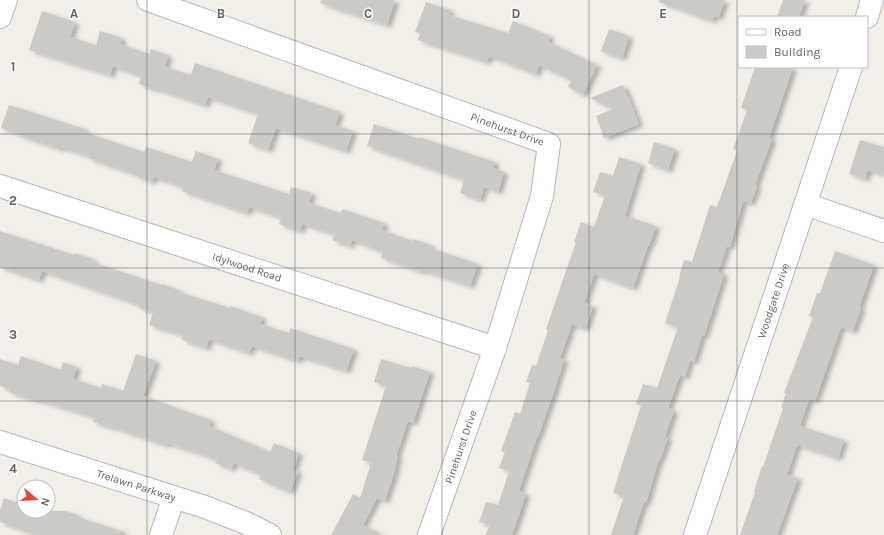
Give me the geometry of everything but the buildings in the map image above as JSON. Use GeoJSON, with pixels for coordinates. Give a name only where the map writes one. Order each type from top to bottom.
{"type":"FeatureCollection","features":[{"type":"Feature","properties":{"kind":"street"},"geometry":{"type":"LineString","coordinates":[[0,17],[6,0]]}},
{"type":"Feature","properties":{"kind":"street","name":"Pinehurst Drive"},"geometry":{"type":"LineString","coordinates":[[148,0],[549,144],[542,196],[495,348],[429,535]]}},
{"type":"Feature","properties":{"kind":"street"},"geometry":{"type":"LineString","coordinates":[[867,16],[872,0]]}},
{"type":"Feature","properties":{"kind":"street","name":"Woodgate Drive"},"geometry":{"type":"LineString","coordinates":[[695,535],[851,68]]}},
{"type":"Feature","properties":{"kind":"street","name":"Idylwood Road"},"geometry":{"type":"LineString","coordinates":[[0,186],[495,348]]}},
{"type":"Feature","properties":{"kind":"street"},"geometry":{"type":"LineString","coordinates":[[806,204],[884,230]]}},
{"type":"Feature","properties":{"kind":"street","name":"Trelawn Parkway"},"geometry":{"type":"LineString","coordinates":[[0,442],[205,507],[246,523],[270,535]]}},
{"type":"Feature","properties":{"kind":"street"},"geometry":{"type":"LineString","coordinates":[[161,535],[174,497]]}}]}
